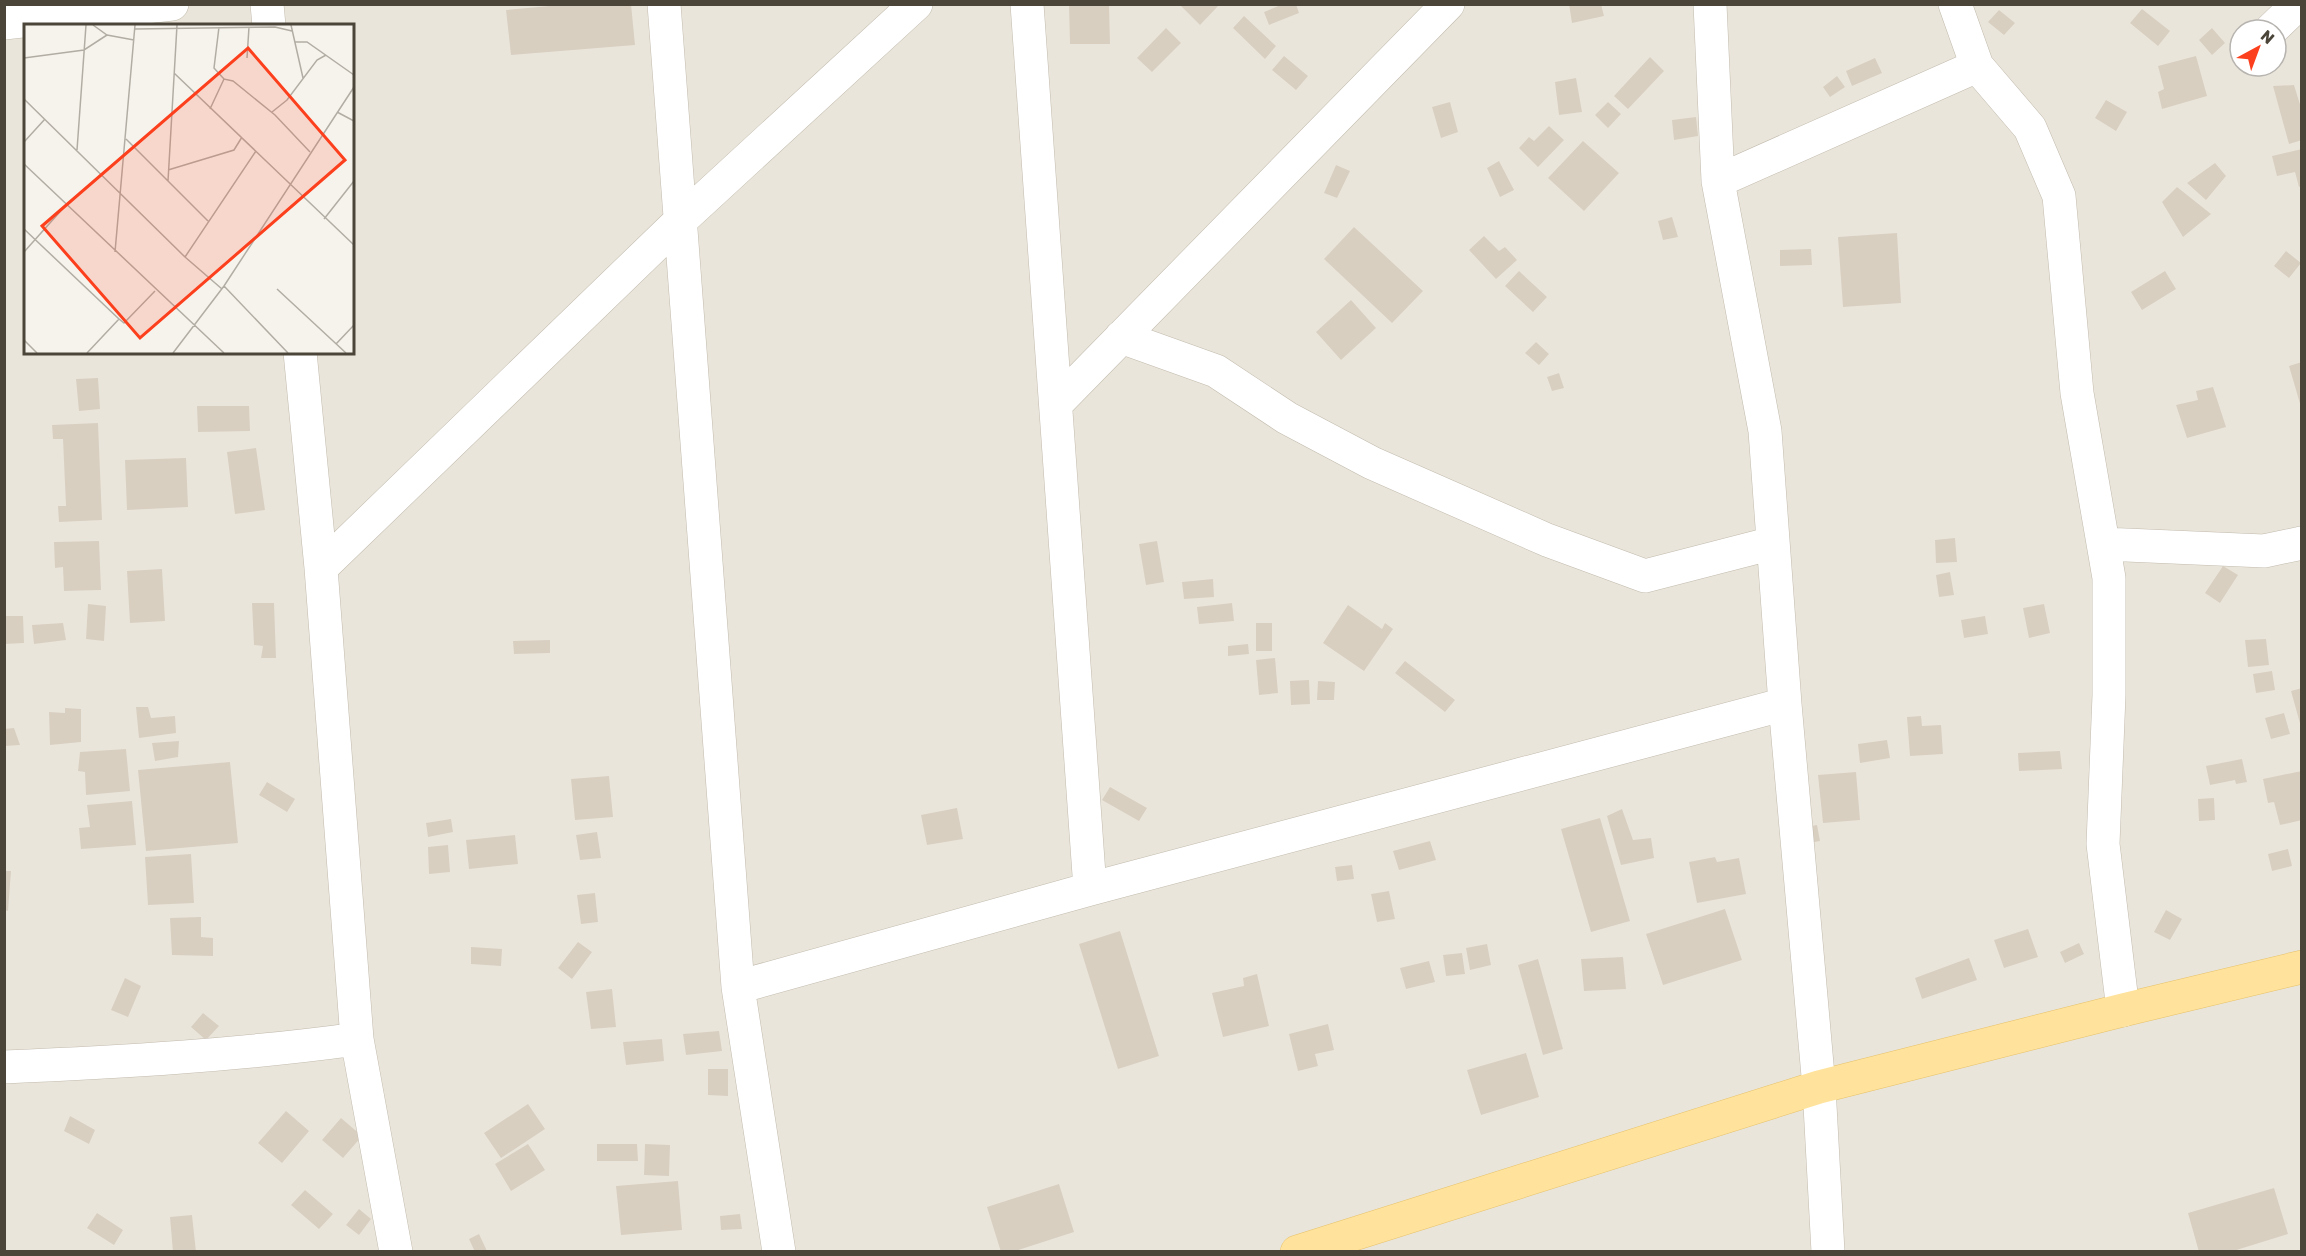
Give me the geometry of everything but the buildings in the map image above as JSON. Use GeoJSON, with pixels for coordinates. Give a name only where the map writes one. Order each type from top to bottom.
{"type":"FeatureCollection","features":[{"type":"Feature","properties":{"kind":"main road"},"geometry":{"type":"LineString","coordinates":[[1297,1251],[1819,1087],[2301,967]]}},
{"type":"Feature","properties":{"kind":"street"},"geometry":{"type":"LineString","coordinates":[[4,23],[172,4]]}},
{"type":"Feature","properties":{"kind":"street"},"geometry":{"type":"LineString","coordinates":[[267,4],[269,24]]}},
{"type":"Feature","properties":{"kind":"street"},"geometry":{"type":"LineString","coordinates":[[664,4],[738,987],[779,1251]]}},
{"type":"Feature","properties":{"kind":"street"},"geometry":{"type":"LineString","coordinates":[[321,568],[680,221],[915,4]]}},
{"type":"Feature","properties":{"kind":"street"},"geometry":{"type":"LineString","coordinates":[[1027,4],[1090,889]]}},
{"type":"Feature","properties":{"kind":"street"},"geometry":{"type":"LineString","coordinates":[[1056,404],[1448,4]]}},
{"type":"Feature","properties":{"kind":"street"},"geometry":{"type":"LineString","coordinates":[[1710,4],[1718,181],[1765,431],[1785,704],[1819,1087],[1828,1251]]}},
{"type":"Feature","properties":{"kind":"street"},"geometry":{"type":"LineString","coordinates":[[1955,4],[1977,66],[2030,128],[2059,196],[2077,393],[2109,578],[2109,660],[2103,844],[2123,1010]]}},
{"type":"Feature","properties":{"kind":"street"},"geometry":{"type":"LineString","coordinates":[[2283,18],[2298,4]]}},
{"type":"Feature","properties":{"kind":"street"},"geometry":{"type":"LineString","coordinates":[[1718,181],[1977,66]]}},
{"type":"Feature","properties":{"kind":"street"},"geometry":{"type":"LineString","coordinates":[[1121,337],[1216,371],[1287,418],[1372,463],[1443,492],[1547,540],[1645,576],[1773,543]]}},
{"type":"Feature","properties":{"kind":"street"},"geometry":{"type":"LineString","coordinates":[[300,354],[321,568],[357,1039],[396,1251]]}},
{"type":"Feature","properties":{"kind":"street"},"geometry":{"type":"LineString","coordinates":[[2103,544],[2264,551],[2301,543]]}},
{"type":"Feature","properties":{"kind":"street"},"geometry":{"type":"LineString","coordinates":[[738,987],[1090,889],[1785,704]]}},
{"type":"Feature","properties":{"kind":"street"},"geometry":{"type":"LineString","coordinates":[[4,1066],[131,1062],[290,1048],[357,1039]]}},
{"type":"Feature","properties":{"kind":"shaded area"},"geometry":{"type":"Polygon","coordinates":[[[5,5],[2301,5],[2301,1251],[5,1251],[5,5]]]}}]}
